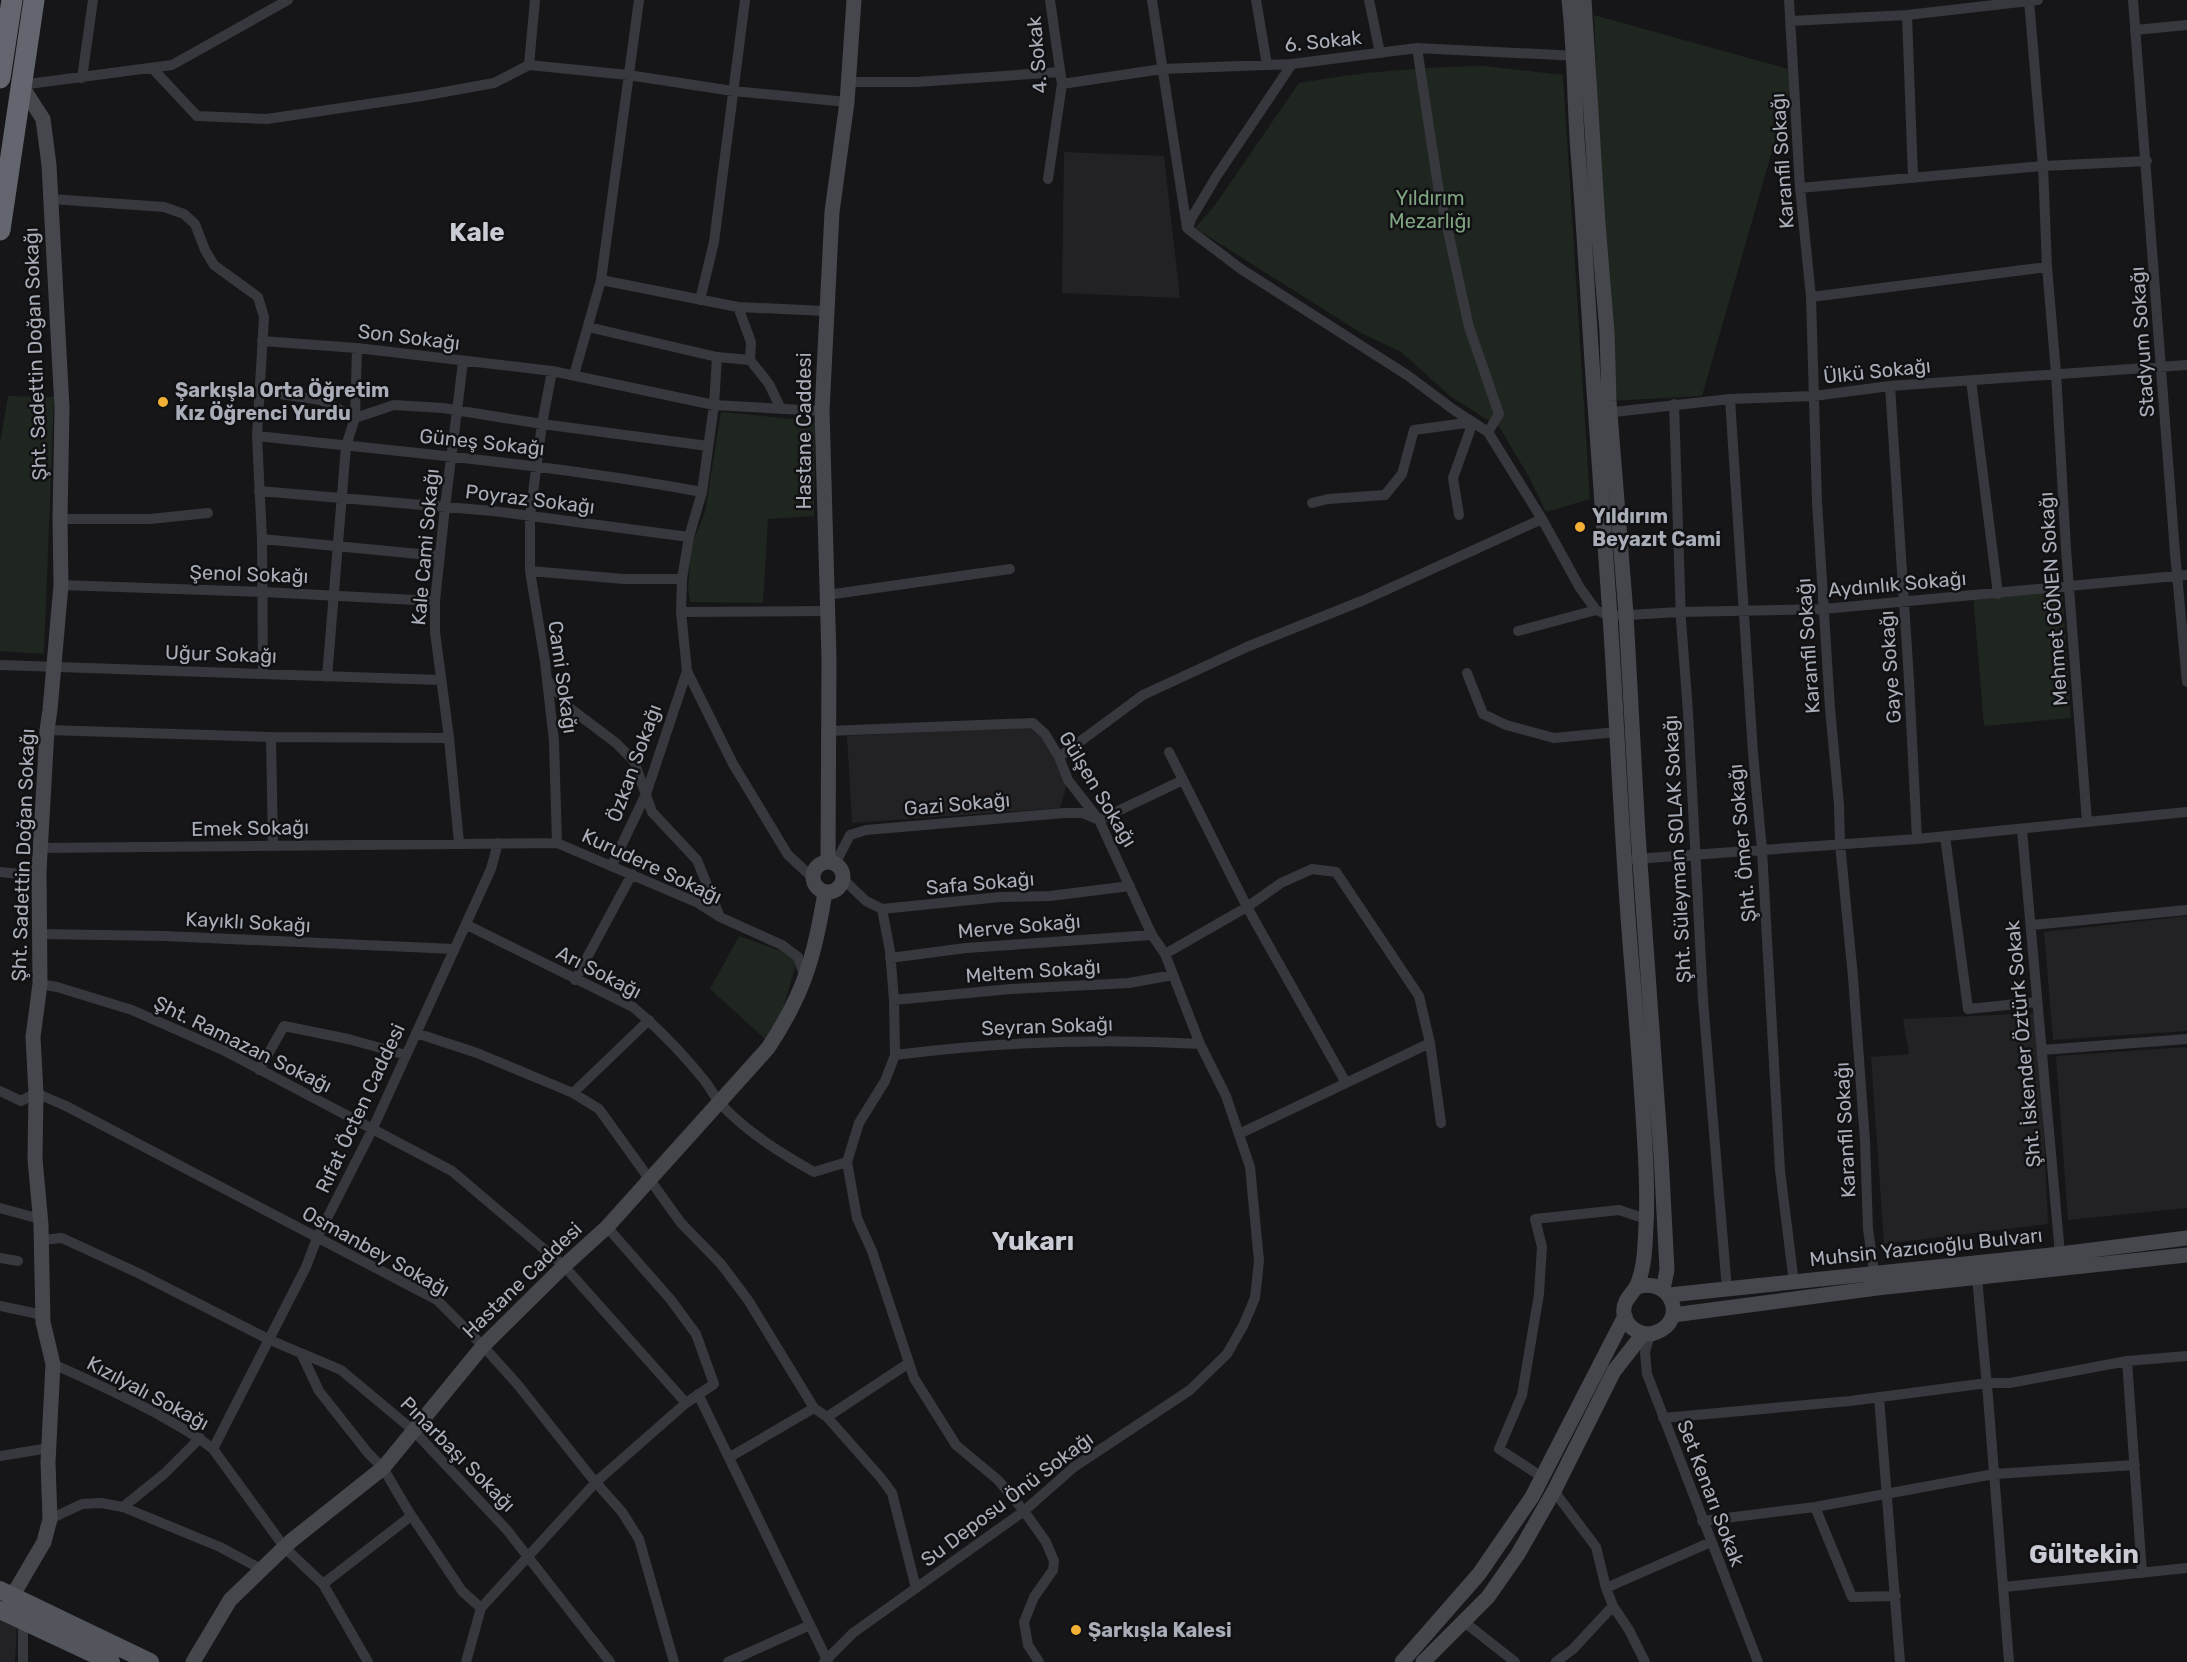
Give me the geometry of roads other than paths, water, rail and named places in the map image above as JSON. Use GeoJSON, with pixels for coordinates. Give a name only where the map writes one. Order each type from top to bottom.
{"type":"FeatureCollection","features":[{"type":"Feature","properties":{"kind":"highway"},"geometry":{"type":"LineString","coordinates":[[0,78],[12,0]]}},
{"type":"Feature","properties":{"kind":"highway"},"geometry":{"type":"LineString","coordinates":[[0,230],[34,0]]}},
{"type":"Feature","properties":{"kind":"main road"},"geometry":{"type":"LineString","coordinates":[[7,1594],[150,1662]]}},
{"type":"Feature","properties":{"kind":"main road"},"geometry":{"type":"LineString","coordinates":[[0,1610],[111,1662]]}},
{"type":"Feature","properties":{"kind":"street"},"geometry":{"type":"LineString","coordinates":[[82,78],[93,0]]}},
{"type":"Feature","properties":{"kind":"street"},"geometry":{"type":"LineString","coordinates":[[21,86],[172,65],[288,0]]}},
{"type":"Feature","properties":{"kind":"street"},"geometry":{"type":"LineString","coordinates":[[529,65],[535,0]]}},
{"type":"Feature","properties":{"kind":"street"},"geometry":{"type":"LineString","coordinates":[[574,375],[601,280],[639,0]]}},
{"type":"Feature","properties":{"kind":"street"},"geometry":{"type":"LineString","coordinates":[[700,300],[714,242],[745,0]]}},
{"type":"Feature","properties":{"kind":"street","name":"Hastane Caddesi"},"geometry":{"type":"LineString","coordinates":[[831,863],[822,411],[825,311],[832,212],[847,102],[854,0]]}},
{"type":"Feature","properties":{"kind":"street","name":"4. Sokak"},"geometry":{"type":"LineString","coordinates":[[1048,179],[1062,84],[1050,0]]}},
{"type":"Feature","properties":{"kind":"street"},"geometry":{"type":"LineString","coordinates":[[1152,0],[1188,229],[1241,269],[1407,375],[1488,432],[1542,519],[1580,588],[1603,613]]}},
{"type":"Feature","properties":{"kind":"street"},"geometry":{"type":"LineString","coordinates":[[1256,0],[1268,65]]}},
{"type":"Feature","properties":{"kind":"street"},"geometry":{"type":"LineString","coordinates":[[1369,0],[1380,53]]}},
{"type":"Feature","properties":{"kind":"street"},"geometry":{"type":"LineString","coordinates":[[1569,0],[1581,56],[1607,332],[1603,413],[1603,613],[1617,732],[1647,1180],[1643,1264],[1637,1287],[1627,1296],[1624,1309],[1631,1327],[1646,1334]]}},
{"type":"Feature","properties":{"kind":"street"},"geometry":{"type":"LineString","coordinates":[[1581,56],[1584,0]]}},
{"type":"Feature","properties":{"kind":"street","name":"Karanfil Sokağı"},"geometry":{"type":"LineString","coordinates":[[1789,0],[1800,188],[1811,297],[1817,502],[1839,805],[1839,844],[1853,977],[1868,1230],[1875,1281]]}},
{"type":"Feature","properties":{"kind":"street","name":"Mehmet GÖNEN Sokağı"},"geometry":{"type":"LineString","coordinates":[[2029,0],[2043,166],[2046,267],[2056,373],[2087,822]]}},
{"type":"Feature","properties":{"kind":"street"},"geometry":{"type":"LineString","coordinates":[[1791,21],[1907,15],[2038,0]]}},
{"type":"Feature","properties":{"kind":"street","name":"Stadyum Sokağı"},"geometry":{"type":"LineString","coordinates":[[2133,0],[2162,368],[2182,576],[2187,682]]}},
{"type":"Feature","properties":{"kind":"street"},"geometry":{"type":"LineString","coordinates":[[1907,15],[1913,178]]}},
{"type":"Feature","properties":{"kind":"street"},"geometry":{"type":"LineString","coordinates":[[2135,30],[2187,25]]}},
{"type":"Feature","properties":{"kind":"street"},"geometry":{"type":"LineString","coordinates":[[1417,48],[1438,186],[1469,327],[1499,414],[1488,432]]}},
{"type":"Feature","properties":{"kind":"street","name":"6. Sokak"},"geometry":{"type":"LineString","coordinates":[[1062,84],[1162,69],[1293,64],[1417,48],[1581,56]]}},
{"type":"Feature","properties":{"kind":"street"},"geometry":{"type":"LineString","coordinates":[[1188,229],[1191,219],[1216,177],[1293,64]]}},
{"type":"Feature","properties":{"kind":"street"},"geometry":{"type":"LineString","coordinates":[[152,68],[197,116],[267,118],[494,83],[529,65],[628,75],[733,91],[847,102]]}},
{"type":"Feature","properties":{"kind":"street"},"geometry":{"type":"LineString","coordinates":[[848,82],[916,82],[1060,72]]}},
{"type":"Feature","properties":{"kind":"street","name":"Şht. Sadettin Doğan Sokağı"},"geometry":{"type":"LineString","coordinates":[[7,1594],[17,1588],[44,1542],[50,1518],[49,1448],[53,1364],[43,1315],[40,1219],[35,1159],[36,1093],[33,1036],[40,984],[39,872],[47,730],[61,585],[62,408],[51,199],[43,119],[21,86]]}},
{"type":"Feature","properties":{"kind":"street"},"geometry":{"type":"LineString","coordinates":[[1800,188],[2043,166],[2146,161]]}},
{"type":"Feature","properties":{"kind":"street"},"geometry":{"type":"LineString","coordinates":[[51,199],[164,207],[184,214],[195,224],[205,250],[214,265],[258,297],[264,317],[257,436],[262,540],[263,673]]}},
{"type":"Feature","properties":{"kind":"street"},"geometry":{"type":"LineString","coordinates":[[1811,297],[2046,267]]}},
{"type":"Feature","properties":{"kind":"street"},"geometry":{"type":"LineString","coordinates":[[601,280],[738,307],[825,311]]}},
{"type":"Feature","properties":{"kind":"street"},"geometry":{"type":"LineString","coordinates":[[738,307],[751,342],[750,360],[769,384],[781,409]]}},
{"type":"Feature","properties":{"kind":"street"},"geometry":{"type":"LineString","coordinates":[[588,327],[717,357],[750,360]]}},
{"type":"Feature","properties":{"kind":"street","name":"Son Sokağı"},"geometry":{"type":"LineString","coordinates":[[262,341],[357,348],[552,371],[714,405],[822,411]]}},
{"type":"Feature","properties":{"kind":"street"},"geometry":{"type":"LineString","coordinates":[[327,677],[346,446],[355,418],[357,348]]}},
{"type":"Feature","properties":{"kind":"street"},"geometry":{"type":"LineString","coordinates":[[717,357],[714,405],[702,492],[689,537],[682,579],[681,612],[687,671],[733,764],[788,855],[813,878],[817,887],[825,892],[839,888],[843,879],[842,870],[831,863],[819,865],[813,878]]}},
{"type":"Feature","properties":{"kind":"street","name":"Kale Cami Sokağı"},"geometry":{"type":"LineString","coordinates":[[459,843],[449,738],[435,632],[435,602],[450,455],[463,362]]}},
{"type":"Feature","properties":{"kind":"street","name":"Ülkü Sokağı"},"geometry":{"type":"LineString","coordinates":[[1603,413],[1730,399],[1814,396],[1890,386],[2187,365]]}},
{"type":"Feature","properties":{"kind":"street","name":"Cami Sokağı"},"geometry":{"type":"LineString","coordinates":[[552,371],[542,424],[530,516],[530,571],[554,741],[557,843]]}},
{"type":"Feature","properties":{"kind":"street"},"geometry":{"type":"LineString","coordinates":[[1971,380],[1998,594]]}},
{"type":"Feature","properties":{"kind":"street","name":"Gaye Sokağı"},"geometry":{"type":"LineString","coordinates":[[1890,386],[1917,839]]}},
{"type":"Feature","properties":{"kind":"street"},"geometry":{"type":"LineString","coordinates":[[260,392],[321,400],[355,418],[394,405],[456,409],[542,424],[708,446]]}},
{"type":"Feature","properties":{"kind":"street","name":"Şht. Ömer Sokağı"},"geometry":{"type":"LineString","coordinates":[[1730,399],[1753,753],[1762,850],[1780,1170],[1794,1283]]}},
{"type":"Feature","properties":{"kind":"street","name":"Şht. Süleyman SOLAK Sokağı"},"geometry":{"type":"LineString","coordinates":[[1674,404],[1680,612],[1703,1000],[1726,1290]]}},
{"type":"Feature","properties":{"kind":"street"},"geometry":{"type":"LineString","coordinates":[[1423,1662],[1488,1597],[1518,1554],[1554,1491],[1614,1371],[1646,1334],[1662,1330],[1673,1315],[1673,1308],[1666,1292],[1667,1270],[1626,614],[1603,413]]}},
{"type":"Feature","properties":{"kind":"street"},"geometry":{"type":"LineString","coordinates":[[1312,503],[1328,498],[1386,495],[1401,474],[1414,430],[1473,422]]}},
{"type":"Feature","properties":{"kind":"street"},"geometry":{"type":"LineString","coordinates":[[1459,515],[1453,478],[1473,422]]}},
{"type":"Feature","properties":{"kind":"street","name":"Güneş Sokağı"},"geometry":{"type":"LineString","coordinates":[[257,436],[538,466],[626,478],[702,492]]}},
{"type":"Feature","properties":{"kind":"street","name":"Poyraz Sokağı"},"geometry":{"type":"LineString","coordinates":[[258,491],[530,516],[689,537]]}},
{"type":"Feature","properties":{"kind":"street"},"geometry":{"type":"LineString","coordinates":[[60,519],[150,519],[208,513]]}},
{"type":"Feature","properties":{"kind":"street"},"geometry":{"type":"LineString","coordinates":[[1059,757],[1143,695],[1249,646],[1364,600],[1542,519]]}},
{"type":"Feature","properties":{"kind":"street"},"geometry":{"type":"LineString","coordinates":[[262,540],[440,556]]}},
{"type":"Feature","properties":{"kind":"street"},"geometry":{"type":"LineString","coordinates":[[681,612],[827,603],[1010,569]]}},
{"type":"Feature","properties":{"kind":"street"},"geometry":{"type":"LineString","coordinates":[[530,571],[624,579],[682,579]]}},
{"type":"Feature","properties":{"kind":"street","name":"Aydınlık Sokağı"},"geometry":{"type":"LineString","coordinates":[[1518,631],[1603,613],[1824,609],[2182,576]]}},
{"type":"Feature","properties":{"kind":"street","name":"Şenol Sokağı"},"geometry":{"type":"LineString","coordinates":[[61,585],[333,595],[435,602]]}},
{"type":"Feature","properties":{"kind":"street","name":"Uğur Sokağı"},"geometry":{"type":"LineString","coordinates":[[0,665],[441,680]]}},
{"type":"Feature","properties":{"kind":"street","name":"Özkan Sokağı"},"geometry":{"type":"LineString","coordinates":[[612,865],[646,794],[687,671]]}},
{"type":"Feature","properties":{"kind":"street"},"geometry":{"type":"LineString","coordinates":[[1467,673],[1483,714],[1506,725],[1554,738],[1617,732]]}},
{"type":"Feature","properties":{"kind":"street"},"geometry":{"type":"LineString","coordinates":[[547,679],[571,709],[616,743],[634,761],[651,812],[697,860],[720,917]]}},
{"type":"Feature","properties":{"kind":"street","name":"Gülşen Sokağı"},"geometry":{"type":"LineString","coordinates":[[828,731],[1033,723],[1045,734],[1059,757],[1068,780],[1099,820],[1152,935],[1165,954],[1200,1044],[1226,1096]]}},
{"type":"Feature","properties":{"kind":"street"},"geometry":{"type":"LineString","coordinates":[[47,730],[271,737],[449,738]]}},
{"type":"Feature","properties":{"kind":"street"},"geometry":{"type":"LineString","coordinates":[[271,737],[273,845]]}},
{"type":"Feature","properties":{"kind":"street"},"geometry":{"type":"LineString","coordinates":[[1169,752],[1247,906],[1346,1083]]}},
{"type":"Feature","properties":{"kind":"street"},"geometry":{"type":"LineString","coordinates":[[1099,820],[1183,780]]}},
{"type":"Feature","properties":{"kind":"street"},"geometry":{"type":"LineString","coordinates":[[1624,859],[1917,839],[2187,812]]}},
{"type":"Feature","properties":{"kind":"street","name":"Gazi Sokağı"},"geometry":{"type":"LineString","coordinates":[[831,863],[850,835],[866,830],[1064,813],[1082,813],[1099,820]]}},
{"type":"Feature","properties":{"kind":"street","name":"Şht. İskender Öztürk Sokak"},"geometry":{"type":"LineString","coordinates":[[2022,830],[2060,1254]]}},
{"type":"Feature","properties":{"kind":"street"},"geometry":{"type":"LineString","coordinates":[[1945,836],[1968,1009],[2037,1002]]}},
{"type":"Feature","properties":{"kind":"street","name":"Kurudere Sokağı"},"geometry":{"type":"LineString","coordinates":[[459,843],[557,843],[698,903],[720,917],[782,945],[798,957],[806,979]]}},
{"type":"Feature","properties":{"kind":"street","name":"Emek Sokağı"},"geometry":{"type":"LineString","coordinates":[[40,848],[390,846],[459,843]]}},
{"type":"Feature","properties":{"kind":"street","name":"Rıfat Öcten Caddesi"},"geometry":{"type":"LineString","coordinates":[[213,1449],[270,1340],[306,1267],[317,1238],[373,1128],[467,925],[491,869],[498,843]]}},
{"type":"Feature","properties":{"kind":"street"},"geometry":{"type":"LineString","coordinates":[[1165,954],[1247,906],[1281,883],[1312,869],[1336,872],[1419,996],[1430,1043],[1441,1123]]}},
{"type":"Feature","properties":{"kind":"street"},"geometry":{"type":"LineString","coordinates":[[0,872],[20,874],[39,872]]}},
{"type":"Feature","properties":{"kind":"street"},"geometry":{"type":"LineString","coordinates":[[575,980],[632,874]]}},
{"type":"Feature","properties":{"kind":"street"},"geometry":{"type":"LineString","coordinates":[[843,879],[866,901],[882,909],[894,1000],[895,1055],[885,1081],[858,1123],[846,1162],[857,1218],[872,1251],[914,1378],[956,1445],[998,1480],[1046,1542],[1054,1561],[1053,1570],[1034,1597],[1024,1622],[1028,1645],[1039,1662]]}},
{"type":"Feature","properties":{"kind":"street","name":"Safa Sokağı"},"geometry":{"type":"LineString","coordinates":[[882,909],[1000,897],[1050,896],[1130,886]]}},
{"type":"Feature","properties":{"kind":"street","name":"Hastane Caddesi"},"geometry":{"type":"LineString","coordinates":[[193,1662],[230,1600],[285,1548],[383,1468],[483,1346],[607,1227],[768,1048],[788,1018],[806,979],[825,892]]}},
{"type":"Feature","properties":{"kind":"street"},"geometry":{"type":"LineString","coordinates":[[2031,925],[2187,910]]}},
{"type":"Feature","properties":{"kind":"street","name":"Arı Sokağı"},"geometry":{"type":"LineString","coordinates":[[467,925],[633,1007],[649,1020],[705,1081],[720,1102],[750,1131],[814,1172],[846,1162]]}},
{"type":"Feature","properties":{"kind":"street","name":"Kayıklı Sokağı"},"geometry":{"type":"LineString","coordinates":[[39,934],[164,936],[454,949]]}},
{"type":"Feature","properties":{"kind":"street","name":"Merve Sokağı"},"geometry":{"type":"LineString","coordinates":[[890,958],[966,948],[1152,935]]}},
{"type":"Feature","properties":{"kind":"street","name":"Meltem Sokağı"},"geometry":{"type":"LineString","coordinates":[[894,1000],[1011,989],[1129,983],[1173,975]]}},
{"type":"Feature","properties":{"kind":"street","name":"Şht. Ramazan Sokağı"},"geometry":{"type":"LineString","coordinates":[[40,984],[132,1010],[225,1051],[452,1170],[564,1266],[686,1403]]}},
{"type":"Feature","properties":{"kind":"street"},"geometry":{"type":"LineString","coordinates":[[573,1093],[649,1020]]}},
{"type":"Feature","properties":{"kind":"street"},"geometry":{"type":"LineString","coordinates":[[259,1070],[284,1026],[348,1039],[406,1055]]}},
{"type":"Feature","properties":{"kind":"street"},"geometry":{"type":"LineString","coordinates":[[416,1033],[477,1053],[573,1093],[599,1109],[681,1223],[721,1264],[748,1300],[814,1408],[827,1417],[892,1493],[916,1587]]}},
{"type":"Feature","properties":{"kind":"street"},"geometry":{"type":"LineString","coordinates":[[2042,1050],[2187,1039]]}},
{"type":"Feature","properties":{"kind":"street","name":"Seyran Sokağı"},"geometry":{"type":"LineString","coordinates":[[895,1055],[933,1050],[1053,1042],[1154,1041],[1200,1044]]}},
{"type":"Feature","properties":{"kind":"street"},"geometry":{"type":"LineString","coordinates":[[1239,1134],[1430,1043]]}},
{"type":"Feature","properties":{"kind":"street"},"geometry":{"type":"LineString","coordinates":[[0,1091],[21,1101],[36,1093]]}},
{"type":"Feature","properties":{"kind":"street","name":"Osmanbey Sokağı"},"geometry":{"type":"LineString","coordinates":[[36,1093],[66,1106],[437,1300],[518,1385],[622,1512],[639,1539],[674,1662]]}},
{"type":"Feature","properties":{"kind":"street","name":"Su Deposu Önü Sokağı"},"geometry":{"type":"LineString","coordinates":[[826,1661],[853,1633],[1024,1511],[1074,1467],[1191,1390],[1227,1354],[1255,1298],[1259,1261],[1250,1167],[1226,1096]]}},
{"type":"Feature","properties":{"kind":"street"},"geometry":{"type":"LineString","coordinates":[[0,1208],[40,1219]]}},
{"type":"Feature","properties":{"kind":"street"},"geometry":{"type":"LineString","coordinates":[[1542,1478],[1499,1449],[1521,1395],[1539,1294],[1542,1247],[1535,1219],[1619,1210],[1646,1219]]}},
{"type":"Feature","properties":{"kind":"street"},"geometry":{"type":"LineString","coordinates":[[466,1662],[480,1608],[596,1482],[686,1403],[714,1384],[696,1334],[671,1300],[607,1227]]}},
{"type":"Feature","properties":{"kind":"street","name":"Pınarbaşı Sokağı"},"geometry":{"type":"LineString","coordinates":[[41,1240],[62,1238],[138,1273],[270,1340],[341,1370],[414,1431],[507,1530],[610,1662]]}},
{"type":"Feature","properties":{"kind":"street","name":"Muhsin Yazıcıoğlu Bulvarı"},"geometry":{"type":"LineString","coordinates":[[1673,1315],[1875,1281],[2187,1238]]}},
{"type":"Feature","properties":{"kind":"street","name":"Muhsin Yazıcıoğlu Bulvarı"},"geometry":{"type":"LineString","coordinates":[[1666,1292],[1726,1290],[1794,1283],[1977,1278],[2187,1255]]}},
{"type":"Feature","properties":{"kind":"street"},"geometry":{"type":"LineString","coordinates":[[0,1258],[18,1261]]}},
{"type":"Feature","properties":{"kind":"street"},"geometry":{"type":"LineString","coordinates":[[1977,1278],[2004,1587],[2008,1662]]}},
{"type":"Feature","properties":{"kind":"street"},"geometry":{"type":"LineString","coordinates":[[1637,1287],[1651,1285],[1666,1292]]}},
{"type":"Feature","properties":{"kind":"street"},"geometry":{"type":"LineString","coordinates":[[0,1306],[43,1315]]}},
{"type":"Feature","properties":{"kind":"street"},"geometry":{"type":"LineString","coordinates":[[1402,1662],[1479,1574],[1532,1497],[1625,1316]]}},
{"type":"Feature","properties":{"kind":"street","name":"Set Kenarı Sokak"},"geometry":{"type":"LineString","coordinates":[[1646,1334],[1647,1374],[1758,1662]]}},
{"type":"Feature","properties":{"kind":"street"},"geometry":{"type":"LineString","coordinates":[[301,1353],[319,1391],[368,1453],[383,1468],[411,1516],[462,1591],[480,1608]]}},
{"type":"Feature","properties":{"kind":"street"},"geometry":{"type":"LineString","coordinates":[[1663,1418],[1879,1397],[1987,1383],[2010,1383],[2127,1361],[2187,1356]]}},
{"type":"Feature","properties":{"kind":"street"},"geometry":{"type":"LineString","coordinates":[[2127,1361],[2142,1573]]}},
{"type":"Feature","properties":{"kind":"street","name":"Kızılyalı Sokağı"},"geometry":{"type":"LineString","coordinates":[[53,1364],[109,1389],[200,1438],[213,1449],[285,1548],[323,1584],[368,1662]]}},
{"type":"Feature","properties":{"kind":"street"},"geometry":{"type":"LineString","coordinates":[[827,1417],[909,1364]]}},
{"type":"Feature","properties":{"kind":"street"},"geometry":{"type":"LineString","coordinates":[[698,1394],[826,1661]]}},
{"type":"Feature","properties":{"kind":"street"},"geometry":{"type":"LineString","coordinates":[[1879,1397],[1900,1662]]}},
{"type":"Feature","properties":{"kind":"street"},"geometry":{"type":"LineString","coordinates":[[730,1457],[814,1408]]}},
{"type":"Feature","properties":{"kind":"street"},"geometry":{"type":"LineString","coordinates":[[123,1507],[164,1474],[200,1438]]}},
{"type":"Feature","properties":{"kind":"street"},"geometry":{"type":"LineString","coordinates":[[0,1456],[49,1448]]}},
{"type":"Feature","properties":{"kind":"street"},"geometry":{"type":"LineString","coordinates":[[1702,1521],[1815,1507],[1994,1474],[2135,1465]]}},
{"type":"Feature","properties":{"kind":"street"},"geometry":{"type":"LineString","coordinates":[[1554,1491],[1596,1547],[1613,1606],[1629,1630],[1645,1662]]}},
{"type":"Feature","properties":{"kind":"street"},"geometry":{"type":"LineString","coordinates":[[50,1518],[82,1504],[101,1503],[123,1507],[220,1547],[261,1569]]}},
{"type":"Feature","properties":{"kind":"street"},"geometry":{"type":"LineString","coordinates":[[1815,1507],[1852,1597],[1896,1596]]}},
{"type":"Feature","properties":{"kind":"street"},"geometry":{"type":"LineString","coordinates":[[323,1584],[411,1516]]}},
{"type":"Feature","properties":{"kind":"street"},"geometry":{"type":"LineString","coordinates":[[1606,1588],[1711,1542]]}},
{"type":"Feature","properties":{"kind":"street"},"geometry":{"type":"LineString","coordinates":[[2004,1587],[2187,1568]]}},
{"type":"Feature","properties":{"kind":"street"},"geometry":{"type":"LineString","coordinates":[[7,1594],[23,1622],[23,1662]]}},
{"type":"Feature","properties":{"kind":"street"},"geometry":{"type":"LineString","coordinates":[[1556,1662],[1568,1658],[1613,1606]]}},
{"type":"Feature","properties":{"kind":"street"},"geometry":{"type":"LineString","coordinates":[[1463,1621],[1515,1662]]}},
{"type":"Feature","properties":{"kind":"street"},"geometry":{"type":"LineString","coordinates":[[728,1662],[810,1625]]}},
{"type":"Feature","properties":{"kind":"place","name":"Şarkışla Orta Öğretim Kız Öğrenci Yurdu"},"geometry":{"type":"Point","coordinates":[163,402]}},
{"type":"Feature","properties":{"kind":"place","name":"Yıldırım Beyazıt Cami"},"geometry":{"type":"Point","coordinates":[1580,527]}},
{"type":"Feature","properties":{"kind":"place","name":"Şarkışla Kalesi"},"geometry":{"type":"Point","coordinates":[1076,1630]}},
{"type":"Feature","properties":{"kind":"district","name":"Kale"},"geometry":{"type":"Point","coordinates":[477,232]}},
{"type":"Feature","properties":{"kind":"district","name":"Yukarı"},"geometry":{"type":"Point","coordinates":[1033,1241]}},
{"type":"Feature","properties":{"kind":"district","name":"Gültekin"},"geometry":{"type":"Point","coordinates":[2084,1554]}},
{"type":"Feature","properties":{"kind":"park label","name":"Yıldırım Mezarlığı"},"geometry":{"type":"Point","coordinates":[1430,210]}}]}
